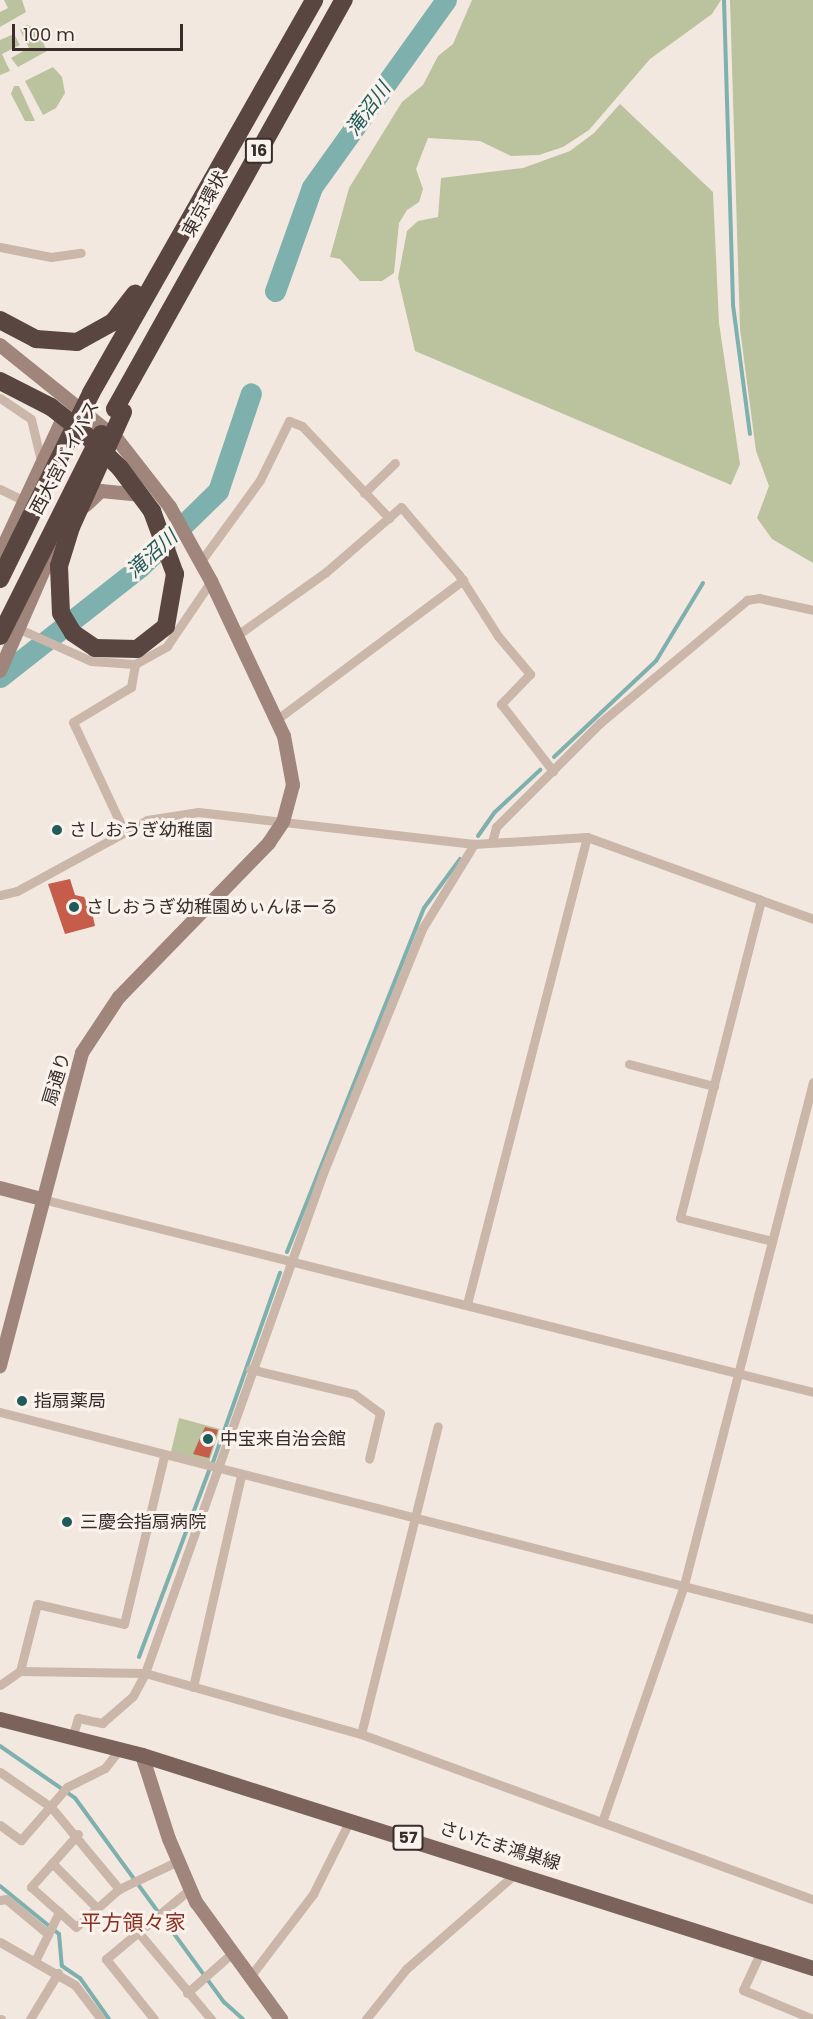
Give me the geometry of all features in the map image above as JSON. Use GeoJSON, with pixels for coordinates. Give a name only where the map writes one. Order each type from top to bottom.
{"type":"FeatureCollection","features":[{"type":"Feature","properties":{"kind":"highway","name":"16"},"geometry":{"type":"LineString","coordinates":[[141,294],[200,179],[249,114],[314,0]]}},
{"type":"Feature","properties":{"kind":"highway","name":"東京環状"},"geometry":{"type":"LineString","coordinates":[[119,410],[173,303],[344,0]]}},
{"type":"Feature","properties":{"kind":"highway"},"geometry":{"type":"LineString","coordinates":[[0,320],[36,339],[77,342],[113,322],[141,294]]}},
{"type":"Feature","properties":{"kind":"highway","name":"西大宮バイパス"},"geometry":{"type":"LineString","coordinates":[[0,579],[141,294]]}},
{"type":"Feature","properties":{"kind":"highway"},"geometry":{"type":"LineString","coordinates":[[0,381],[64,416],[99,445],[142,495],[161,509],[175,574],[173,609],[166,626],[137,650],[95,648],[73,633],[62,613],[59,566],[71,527],[119,410]]}},
{"type":"Feature","properties":{"kind":"highway","name":"西大宮バイパス"},"geometry":{"type":"LineString","coordinates":[[0,636],[54,521],[119,410]]}},
{"type":"Feature","properties":{"kind":"main road","name":"さいたま鴻巣線"},"geometry":{"type":"LineString","coordinates":[[0,1719],[73,1735],[142,1755],[762,1949],[813,1968]]}},
{"type":"Feature","properties":{"kind":"street"},"geometry":{"type":"LineString","coordinates":[[0,247],[51,257],[81,253]]}},
{"type":"Feature","properties":{"kind":"street"},"geometry":{"type":"LineString","coordinates":[[0,345],[66,395],[131,455],[161,509],[190,542],[211,581],[276,720],[292,768],[291,802],[283,822]]}},
{"type":"Feature","properties":{"kind":"street"},"geometry":{"type":"LineString","coordinates":[[0,375],[69,408],[131,455]]}},
{"type":"Feature","properties":{"kind":"street"},"geometry":{"type":"LineString","coordinates":[[0,398],[31,419],[42,463]]}},
{"type":"Feature","properties":{"kind":"street"},"geometry":{"type":"LineString","coordinates":[[0,554],[64,416]]}},
{"type":"Feature","properties":{"kind":"street"},"geometry":{"type":"LineString","coordinates":[[201,561],[260,480],[290,421],[302,426],[389,518]]}},
{"type":"Feature","properties":{"kind":"street"},"geometry":{"type":"LineString","coordinates":[[364,493],[395,463]]}},
{"type":"Feature","properties":{"kind":"street"},"geometry":{"type":"LineString","coordinates":[[0,489],[25,501]]}},
{"type":"Feature","properties":{"kind":"street"},"geometry":{"type":"LineString","coordinates":[[0,671],[23,630],[50,556],[92,496],[112,490],[142,495]]}},
{"type":"Feature","properties":{"kind":"street"},"geometry":{"type":"LineString","coordinates":[[236,636],[326,572],[401,507],[463,580],[498,636],[530,674],[501,704],[553,771]]}},
{"type":"Feature","properties":{"kind":"street"},"geometry":{"type":"LineString","coordinates":[[276,720],[463,580]]}},
{"type":"Feature","properties":{"kind":"street"},"geometry":{"type":"LineString","coordinates":[[0,622],[66,648],[91,661],[135,664],[167,646],[211,581]]}},
{"type":"Feature","properties":{"kind":"street"},"geometry":{"type":"LineString","coordinates":[[492,842],[496,827],[655,673],[747,600],[759,598],[813,610]]}},
{"type":"Feature","properties":{"kind":"street"},"geometry":{"type":"LineString","coordinates":[[124,831],[73,722],[131,687],[135,664]]}},
{"type":"Feature","properties":{"kind":"street"},"geometry":{"type":"LineString","coordinates":[[0,895],[17,891],[124,831],[179,811],[474,844],[587,837],[813,919]]}},
{"type":"Feature","properties":{"kind":"street","name":"扇通り"},"geometry":{"type":"LineString","coordinates":[[0,1366],[73,1083],[95,1028],[119,997],[254,860],[283,822]]}},
{"type":"Feature","properties":{"kind":"street"},"geometry":{"type":"LineString","coordinates":[[467,1304],[587,837]]}},
{"type":"Feature","properties":{"kind":"street"},"geometry":{"type":"LineString","coordinates":[[73,1735],[78,1718],[102,1723],[133,1696],[145,1673],[214,1469],[289,1261],[422,929],[474,844]]}},
{"type":"Feature","properties":{"kind":"street"},"geometry":{"type":"LineString","coordinates":[[761,900],[680,1218],[772,1241]]}},
{"type":"Feature","properties":{"kind":"street"},"geometry":{"type":"LineString","coordinates":[[629,1064],[714,1086]]}},
{"type":"Feature","properties":{"kind":"street"},"geometry":{"type":"LineString","coordinates":[[602,1822],[684,1585],[813,1082]]}},
{"type":"Feature","properties":{"kind":"street"},"geometry":{"type":"LineString","coordinates":[[0,1188],[813,1392]]}},
{"type":"Feature","properties":{"kind":"street"},"geometry":{"type":"LineString","coordinates":[[250,1370],[354,1394],[380,1413],[369,1459]]}},
{"type":"Feature","properties":{"kind":"street"},"geometry":{"type":"LineString","coordinates":[[0,1412],[241,1476],[416,1516],[813,1618]]}},
{"type":"Feature","properties":{"kind":"street"},"geometry":{"type":"LineString","coordinates":[[361,1734],[438,1426]]}},
{"type":"Feature","properties":{"kind":"street"},"geometry":{"type":"LineString","coordinates":[[20,1671],[37,1604],[124,1624],[164,1456]]}},
{"type":"Feature","properties":{"kind":"street"},"geometry":{"type":"LineString","coordinates":[[193,1687],[241,1476]]}},
{"type":"Feature","properties":{"kind":"street"},"geometry":{"type":"LineString","coordinates":[[0,1686],[20,1671],[145,1673],[361,1734],[813,1899]]}},
{"type":"Feature","properties":{"kind":"street"},"geometry":{"type":"LineString","coordinates":[[0,1825],[21,1840],[67,1787],[105,1768],[120,1749]]}},
{"type":"Feature","properties":{"kind":"street"},"geometry":{"type":"LineString","coordinates":[[142,1755],[178,1861],[190,1889],[231,1954],[281,2019]]}},
{"type":"Feature","properties":{"kind":"street"},"geometry":{"type":"LineString","coordinates":[[0,1772],[51,1807],[78,1834],[119,1889]]}},
{"type":"Feature","properties":{"kind":"street"},"geometry":{"type":"LineString","coordinates":[[249,1978],[313,1894],[350,1820]]}},
{"type":"Feature","properties":{"kind":"street"},"geometry":{"type":"LineString","coordinates":[[78,1834],[31,1887],[76,1927],[119,1889],[178,1861]]}},
{"type":"Feature","properties":{"kind":"street"},"geometry":{"type":"LineString","coordinates":[[52,1863],[96,1907]]}},
{"type":"Feature","properties":{"kind":"street"},"geometry":{"type":"LineString","coordinates":[[366,2019],[406,1969],[517,1872]]}},
{"type":"Feature","properties":{"kind":"street"},"geometry":{"type":"LineString","coordinates":[[154,2019],[106,1959],[190,1889]]}},
{"type":"Feature","properties":{"kind":"street"},"geometry":{"type":"LineString","coordinates":[[0,1900],[6,1899],[48,1934]]}},
{"type":"Feature","properties":{"kind":"street"},"geometry":{"type":"LineString","coordinates":[[35,1961],[59,1912]]}},
{"type":"Feature","properties":{"kind":"street"},"geometry":{"type":"LineString","coordinates":[[138,1932],[211,2019]]}},
{"type":"Feature","properties":{"kind":"street"},"geometry":{"type":"LineString","coordinates":[[0,1942],[58,1973],[75,1985],[101,2019]]}},
{"type":"Feature","properties":{"kind":"street"},"geometry":{"type":"LineString","coordinates":[[762,1949],[742,1990],[813,2019]]}},
{"type":"Feature","properties":{"kind":"street"},"geometry":{"type":"LineString","coordinates":[[187,1993],[231,1954]]}},
{"type":"Feature","properties":{"kind":"street"},"geometry":{"type":"LineString","coordinates":[[30,2019],[58,1973]]}},
{"type":"Feature","properties":{"kind":"green space"},"geometry":{"type":"Polygon","coordinates":[[[4,0],[22,0],[26,12],[0,27],[0,12],[8,8],[4,0]]]}},
{"type":"Feature","properties":{"kind":"green space"},"geometry":{"type":"Polygon","coordinates":[[[472,0],[721,0],[712,14],[650,59],[589,130],[563,147],[539,155],[511,156],[480,141],[428,138],[416,169],[423,189],[419,202],[407,210],[399,223],[394,273],[382,281],[360,281],[340,259],[330,257],[349,188],[402,102],[423,85],[438,56],[453,44],[472,0]]]}},
{"type":"Feature","properties":{"kind":"green space"},"geometry":{"type":"Polygon","coordinates":[[[730,0],[813,0],[813,563],[772,539],[757,518],[769,486],[756,451],[740,329],[730,0]]]}},
{"type":"Feature","properties":{"kind":"green space"},"geometry":{"type":"Polygon","coordinates":[[[27,25],[37,29],[47,51],[18,67],[11,58],[29,48],[20,30],[27,25]]]}},
{"type":"Feature","properties":{"kind":"green space"},"geometry":{"type":"Polygon","coordinates":[[[14,34],[20,45],[2,54],[10,71],[0,75],[0,40],[14,34]]]}},
{"type":"Feature","properties":{"kind":"green space"},"geometry":{"type":"Polygon","coordinates":[[[53,67],[62,77],[65,93],[56,108],[43,115],[25,81],[53,67]]]}},
{"type":"Feature","properties":{"kind":"green space"},"geometry":{"type":"Polygon","coordinates":[[[14,86],[19,86],[35,121],[25,121],[11,94],[14,86]]]}},
{"type":"Feature","properties":{"kind":"green space"},"geometry":{"type":"Polygon","coordinates":[[[620,104],[713,192],[719,323],[740,464],[731,485],[415,351],[398,278],[407,231],[418,221],[438,217],[441,178],[523,168],[570,151],[594,133],[620,104]]]}},
{"type":"Feature","properties":{"kind":"green space"},"geometry":{"type":"Polygon","coordinates":[[[179,1418],[220,1429],[209,1462],[171,1452],[179,1418]]]}},
{"type":"Feature","properties":{"kind":"building","name":"さしおうぎ幼稚園めぃんほーる"},"geometry":{"type":"Polygon","coordinates":[[[70,879],[75,895],[84,897],[92,912],[95,926],[65,934],[48,884],[70,879]]]}},
{"type":"Feature","properties":{"kind":"building","name":"中宝来自治会館"},"geometry":{"type":"Polygon","coordinates":[[[205,1427],[218,1430],[209,1458],[193,1454],[205,1427]]]}},
{"type":"Feature","properties":{"kind":"waterway","name":"滝沼川"},"geometry":{"type":"LineString","coordinates":[[275,291],[312,187],[446,0]]}},
{"type":"Feature","properties":{"kind":"waterway"},"geometry":{"type":"LineString","coordinates":[[724,0],[733,305],[750,434]]}},
{"type":"Feature","properties":{"kind":"waterway","name":"滝沼川"},"geometry":{"type":"LineString","coordinates":[[0,677],[140,567],[218,491],[251,393]]}},
{"type":"Feature","properties":{"kind":"waterway"},"geometry":{"type":"LineString","coordinates":[[554,757],[656,661],[703,583]]}},
{"type":"Feature","properties":{"kind":"waterway"},"geometry":{"type":"LineString","coordinates":[[478,836],[495,812],[540,770]]}},
{"type":"Feature","properties":{"kind":"waterway"},"geometry":{"type":"LineString","coordinates":[[287,1252],[424,908],[460,859]]}},
{"type":"Feature","properties":{"kind":"waterway"},"geometry":{"type":"LineString","coordinates":[[212,1465],[280,1273]]}},
{"type":"Feature","properties":{"kind":"waterway"},"geometry":{"type":"LineString","coordinates":[[139,1657],[209,1471]]}},
{"type":"Feature","properties":{"kind":"waterway"},"geometry":{"type":"LineString","coordinates":[[0,1746],[75,1798],[224,2002],[243,2019]]}},
{"type":"Feature","properties":{"kind":"waterway"},"geometry":{"type":"LineString","coordinates":[[0,1886],[59,1934],[62,1966],[80,1978],[109,2019]]}},
{"type":"Feature","properties":{"kind":"place","name":"さしおうぎ幼稚園"},"geometry":{"type":"Point","coordinates":[57,830]}},
{"type":"Feature","properties":{"kind":"place","name":"さしおうぎ幼稚園めぃんほーる"},"geometry":{"type":"Point","coordinates":[74,907]}},
{"type":"Feature","properties":{"kind":"place","name":"指扇薬局"},"geometry":{"type":"Point","coordinates":[22,1401]}},
{"type":"Feature","properties":{"kind":"place","name":"中宝来自治会館"},"geometry":{"type":"Point","coordinates":[208,1439]}},
{"type":"Feature","properties":{"kind":"place","name":"三慶会指扇病院"},"geometry":{"type":"Point","coordinates":[67,1522]}},
{"type":"Feature","properties":{"kind":"district","name":"平方領々家"},"geometry":{"type":"Point","coordinates":[133,1923]}}]}
